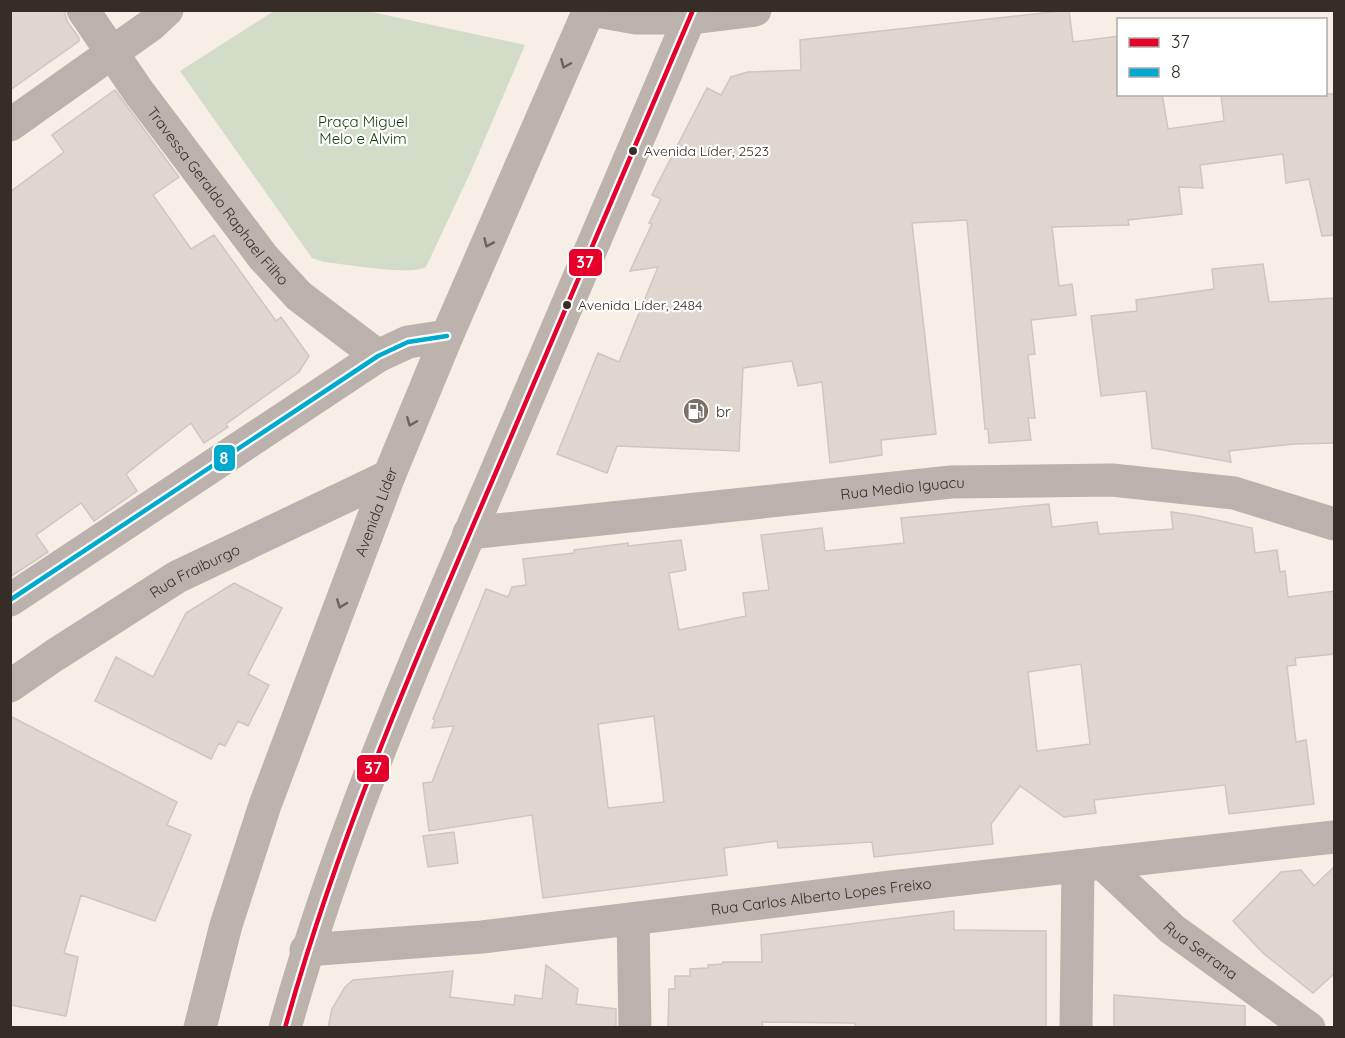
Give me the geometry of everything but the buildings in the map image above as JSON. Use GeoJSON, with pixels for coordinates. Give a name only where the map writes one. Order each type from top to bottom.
{"type":"FeatureCollection","features":[{"type":"Feature","properties":{"kind":"main road","name":"Avenida Líder"},"geometry":{"type":"LineString","coordinates":[[200,1028],[226,925],[265,805],[389,476],[447,336],[590,10]]}},
{"type":"Feature","properties":{"kind":"main road"},"geometry":{"type":"LineString","coordinates":[[285,1028],[306,950],[382,742],[691,14]]}},
{"type":"Feature","properties":{"kind":"street","name":"Travessa Geraldo Raphael Filho"},"geometry":{"type":"LineString","coordinates":[[83,10],[138,91],[263,257],[299,296],[378,356]]}},
{"type":"Feature","properties":{"kind":"street"},"geometry":{"type":"LineString","coordinates":[[10,125],[151,25],[167,10]]}},
{"type":"Feature","properties":{"kind":"street"},"geometry":{"type":"LineString","coordinates":[[590,10],[636,18],[755,10]]}},
{"type":"Feature","properties":{"kind":"street"},"geometry":{"type":"LineString","coordinates":[[10,600],[378,356],[408,342],[447,336]]}},
{"type":"Feature","properties":{"kind":"street","name":"Rua Fraiburgo"},"geometry":{"type":"LineString","coordinates":[[10,686],[177,577],[389,476]]}},
{"type":"Feature","properties":{"kind":"street","name":"Rua Medio Iguacu"},"geometry":{"type":"LineString","coordinates":[[470,533],[951,482],[1112,480],[1234,493],[1335,524]]}},
{"type":"Feature","properties":{"kind":"street","name":"Rua Carlos Alberto Lopes Freixo"},"geometry":{"type":"LineString","coordinates":[[306,950],[482,937],[1335,837]]}},
{"type":"Feature","properties":{"kind":"street"},"geometry":{"type":"LineString","coordinates":[[1076,1028],[1090,865]]}},
{"type":"Feature","properties":{"kind":"street","name":"Rua Serrana"},"geometry":{"type":"LineString","coordinates":[[1090,865],[1172,929],[1309,1028]]}},
{"type":"Feature","properties":{"kind":"street"},"geometry":{"type":"LineString","coordinates":[[633,919],[635,1028]]}},
{"type":"Feature","properties":{"kind":"green space","name":"Praça Miguel Melo e Alvim"},"geometry":{"type":"Polygon","coordinates":[[[274,11],[367,11],[525,45],[471,171],[426,267],[392,270],[324,262],[312,258],[180,71],[274,11]]]}},
{"type":"Feature","properties":{"kind":"transit line","name":"37"},"geometry":{"type":"LineString","coordinates":[[285,1028],[329,886],[381,746],[693,10]]}},
{"type":"Feature","properties":{"kind":"transit line","name":"8"},"geometry":{"type":"LineString","coordinates":[[10,600],[378,356],[408,342],[447,336]]}},
{"type":"Feature","properties":{"kind":"place","name":"Avenida Líder, 2523"},"geometry":{"type":"Point","coordinates":[633,151]}},
{"type":"Feature","properties":{"kind":"place","name":"Avenida Líder, 2484"},"geometry":{"type":"Point","coordinates":[567,305]}},
{"type":"Feature","properties":{"kind":"place","name":"br"},"geometry":{"type":"Point","coordinates":[696,411]}}]}
